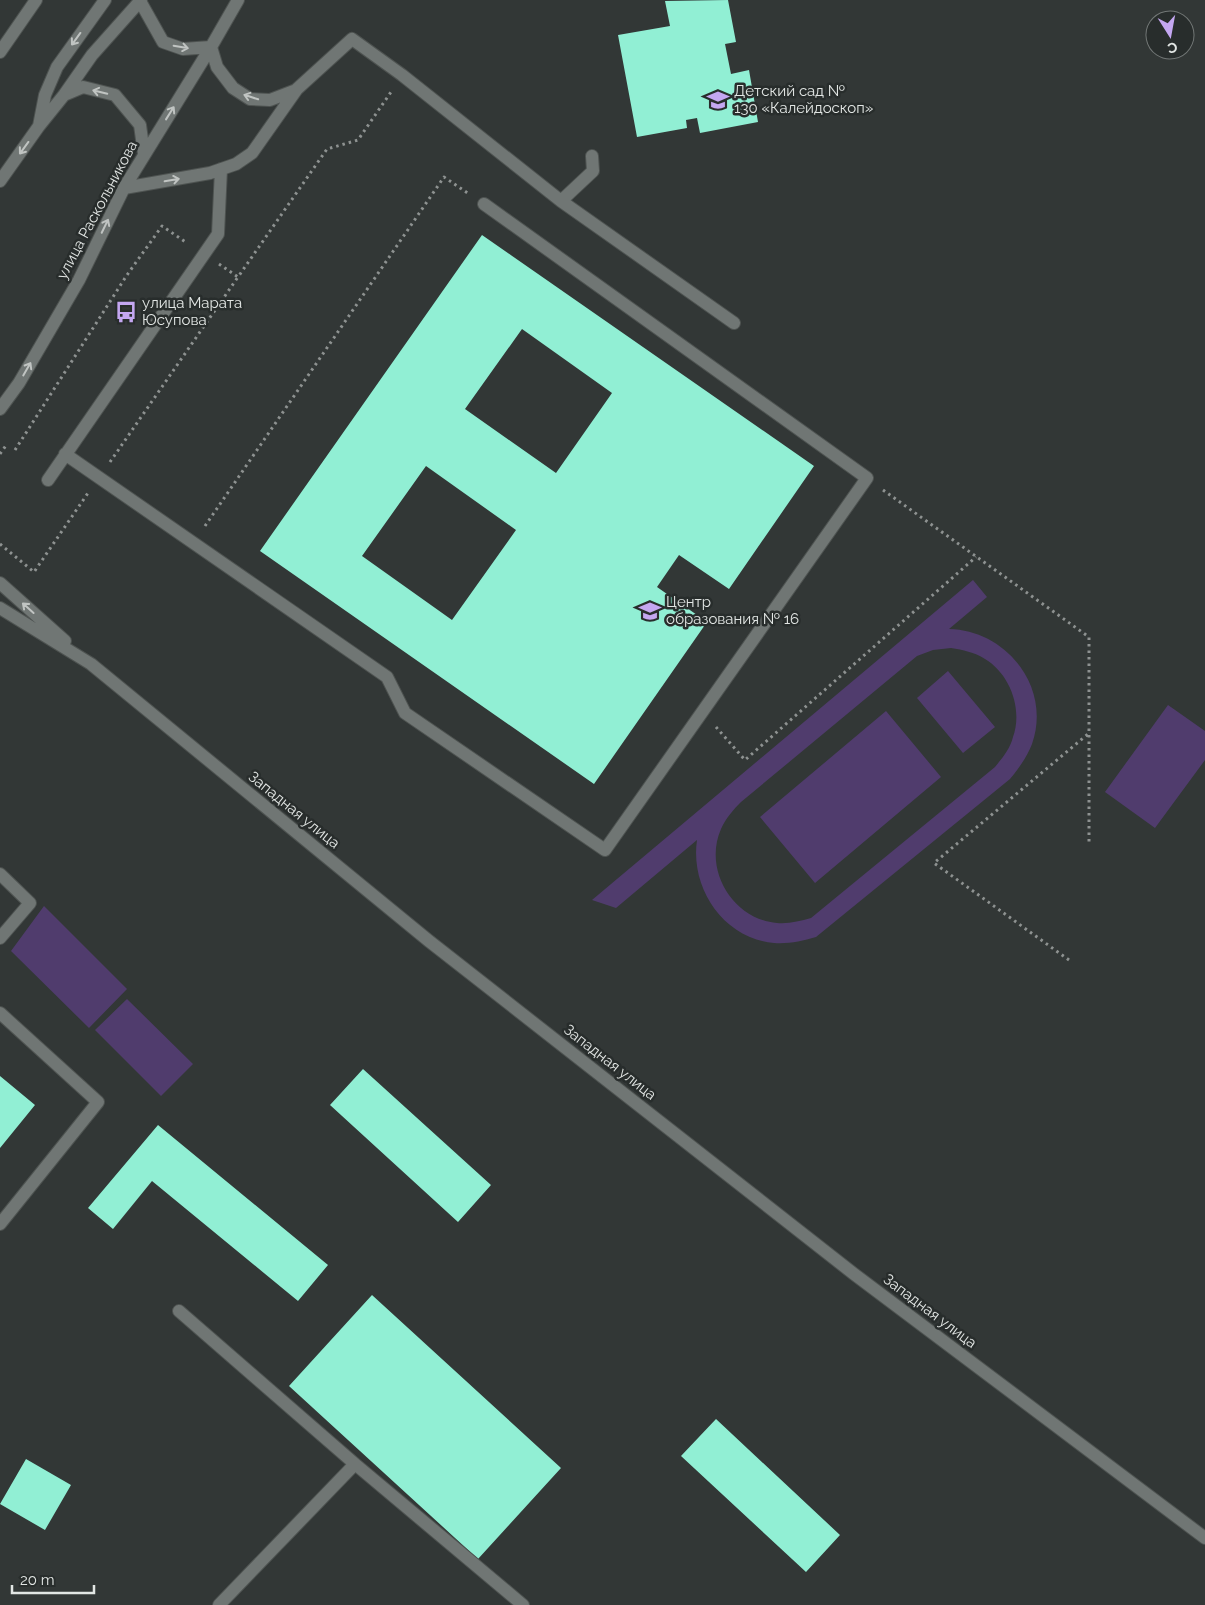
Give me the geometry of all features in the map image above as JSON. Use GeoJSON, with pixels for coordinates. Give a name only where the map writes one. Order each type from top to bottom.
{"type":"FeatureCollection","features":[{"type":"Feature","properties":{"kind":"street"},"geometry":{"type":"LineString","coordinates":[[0,52],[36,0]]}},
{"type":"Feature","properties":{"kind":"street"},"geometry":{"type":"LineString","coordinates":[[39,126],[45,95],[57,67],[105,0]]}},
{"type":"Feature","properties":{"kind":"street"},"geometry":{"type":"LineString","coordinates":[[0,181],[92,55],[140,0],[163,42],[183,49],[212,47],[218,67],[233,88],[250,99],[270,100],[297,89]]}},
{"type":"Feature","properties":{"kind":"street","name":"улица Раскольникова"},"geometry":{"type":"LineString","coordinates":[[0,409],[19,383],[79,280],[124,188],[212,47],[238,0]]}},
{"type":"Feature","properties":{"kind":"street"},"geometry":{"type":"LineString","coordinates":[[124,188],[210,173],[236,164],[252,153],[297,89],[352,39],[402,75],[561,201],[734,324]]}},
{"type":"Feature","properties":{"kind":"street"},"geometry":{"type":"LineString","coordinates":[[64,95],[83,87],[115,95],[140,125],[144,154]]}},
{"type":"Feature","properties":{"kind":"street"},"geometry":{"type":"LineString","coordinates":[[561,201],[594,171],[592,156]]}},
{"type":"Feature","properties":{"kind":"street"},"geometry":{"type":"LineString","coordinates":[[48,480],[218,234],[220,169]]}},
{"type":"Feature","properties":{"kind":"street"},"geometry":{"type":"LineString","coordinates":[[65,454],[387,677],[405,713],[605,850],[867,478],[484,204]]}},
{"type":"Feature","properties":{"kind":"street"},"geometry":{"type":"LineString","coordinates":[[0,583],[91,664]]}},
{"type":"Feature","properties":{"kind":"street","name":"Западная улица"},"geometry":{"type":"LineString","coordinates":[[0,608],[91,664],[429,941],[854,1274],[1205,1538]]}},
{"type":"Feature","properties":{"kind":"street"},"geometry":{"type":"LineString","coordinates":[[0,874],[30,903],[0,938]]}},
{"type":"Feature","properties":{"kind":"street"},"geometry":{"type":"LineString","coordinates":[[0,1013],[98,1102],[0,1224]]}},
{"type":"Feature","properties":{"kind":"street"},"geometry":{"type":"LineString","coordinates":[[179,1311],[355,1464],[523,1605]]}},
{"type":"Feature","properties":{"kind":"street"},"geometry":{"type":"LineString","coordinates":[[219,1605],[355,1464]]}},
{"type":"Feature","properties":{"kind":"path"},"geometry":{"type":"LineString","coordinates":[[194,543],[444,177],[484,204]]}},
{"type":"Feature","properties":{"kind":"path"},"geometry":{"type":"LineString","coordinates":[[0,544],[34,572],[238,277]]}},
{"type":"Feature","properties":{"kind":"path"},"geometry":{"type":"LineString","coordinates":[[0,454],[7,444]]}},
{"type":"Feature","properties":{"kind":"path"},"geometry":{"type":"LineString","coordinates":[[867,478],[1089,637],[1088,845]]}},
{"type":"Feature","properties":{"kind":"path"},"geometry":{"type":"LineString","coordinates":[[703,712],[745,760],[976,556]]}},
{"type":"Feature","properties":{"kind":"path"},"geometry":{"type":"LineString","coordinates":[[1069,960],[934,864],[1089,733]]}},
{"type":"Feature","properties":{"kind":"shaded area"},"geometry":{"type":"Polygon","coordinates":[[[973,580],[987,597],[949,629],[970,632],[989,639],[1006,651],[1030,683],[1035,702],[1037,723],[1028,753],[1010,779],[816,937],[795,942],[774,943],[756,939],[739,932],[725,921],[714,908],[699,876],[696,858],[697,840],[616,908],[592,900],[973,580]],[[951,648],[933,650],[917,656],[741,802],[730,814],[721,829],[716,845],[716,860],[719,876],[726,890],[735,902],[747,912],[761,919],[777,923],[790,923],[811,918],[995,767],[1001,760],[1010,745],[1016,726],[1015,704],[1012,693],[1001,674],[985,659],[951,648]]]}},
{"type":"Feature","properties":{"kind":"shaded area"},"geometry":{"type":"Polygon","coordinates":[[[948,671],[995,727],[963,753],[917,698],[948,671]]]}},
{"type":"Feature","properties":{"kind":"shaded area"},"geometry":{"type":"Polygon","coordinates":[[[1168,705],[1205,731],[1205,760],[1155,828],[1105,792],[1168,705]]]}},
{"type":"Feature","properties":{"kind":"shaded area"},"geometry":{"type":"Polygon","coordinates":[[[886,711],[941,777],[815,883],[760,817],[886,711]]]}},
{"type":"Feature","properties":{"kind":"shaded area"},"geometry":{"type":"Polygon","coordinates":[[[44,906],[127,989],[89,1028],[11,951],[44,906]]]}},
{"type":"Feature","properties":{"kind":"shaded area"},"geometry":{"type":"Polygon","coordinates":[[[127,999],[193,1064],[161,1096],[95,1030],[127,999]]]}},
{"type":"Feature","properties":{"kind":"building"},"geometry":{"type":"Polygon","coordinates":[[[728,0],[736,42],[725,44],[731,74],[749,70],[758,122],[700,133],[697,118],[686,120],[687,128],[637,137],[618,35],[670,26],[665,1],[728,0]]]}},
{"type":"Feature","properties":{"kind":"building"},"geometry":{"type":"Polygon","coordinates":[[[482,235],[814,466],[729,589],[679,555],[657,587],[707,622],[594,784],[260,551],[482,235]],[[522,329],[465,409],[556,473],[612,393],[522,329]],[[426,466],[362,556],[452,620],[516,530],[426,466]]]}},
{"type":"Feature","properties":{"kind":"building"},"geometry":{"type":"Polygon","coordinates":[[[363,1069],[491,1185],[458,1222],[330,1105],[363,1069]]]}},
{"type":"Feature","properties":{"kind":"building"},"geometry":{"type":"Polygon","coordinates":[[[0,1076],[35,1105],[0,1148],[0,1076]]]}},
{"type":"Feature","properties":{"kind":"building"},"geometry":{"type":"Polygon","coordinates":[[[158,1125],[328,1265],[298,1301],[152,1181],[113,1229],[88,1208],[158,1125]]]}},
{"type":"Feature","properties":{"kind":"building"},"geometry":{"type":"Polygon","coordinates":[[[372,1295],[561,1468],[478,1559],[289,1386],[372,1295]]]}},
{"type":"Feature","properties":{"kind":"building"},"geometry":{"type":"Polygon","coordinates":[[[716,1419],[840,1535],[806,1572],[681,1456],[716,1419]]]}},
{"type":"Feature","properties":{"kind":"building"},"geometry":{"type":"Polygon","coordinates":[[[26,1459],[71,1485],[45,1530],[0,1504],[26,1459]]]}},
{"type":"Feature","properties":{"kind":"place","name":"Детский сад № 130 «Калейдоскоп»"},"geometry":{"type":"Point","coordinates":[718,100]}},
{"type":"Feature","properties":{"kind":"place","name":"улица Марата Юсупова"},"geometry":{"type":"Point","coordinates":[126,312]}},
{"type":"Feature","properties":{"kind":"place","name":"Центр образования № 16"},"geometry":{"type":"Point","coordinates":[650,611]}}]}
